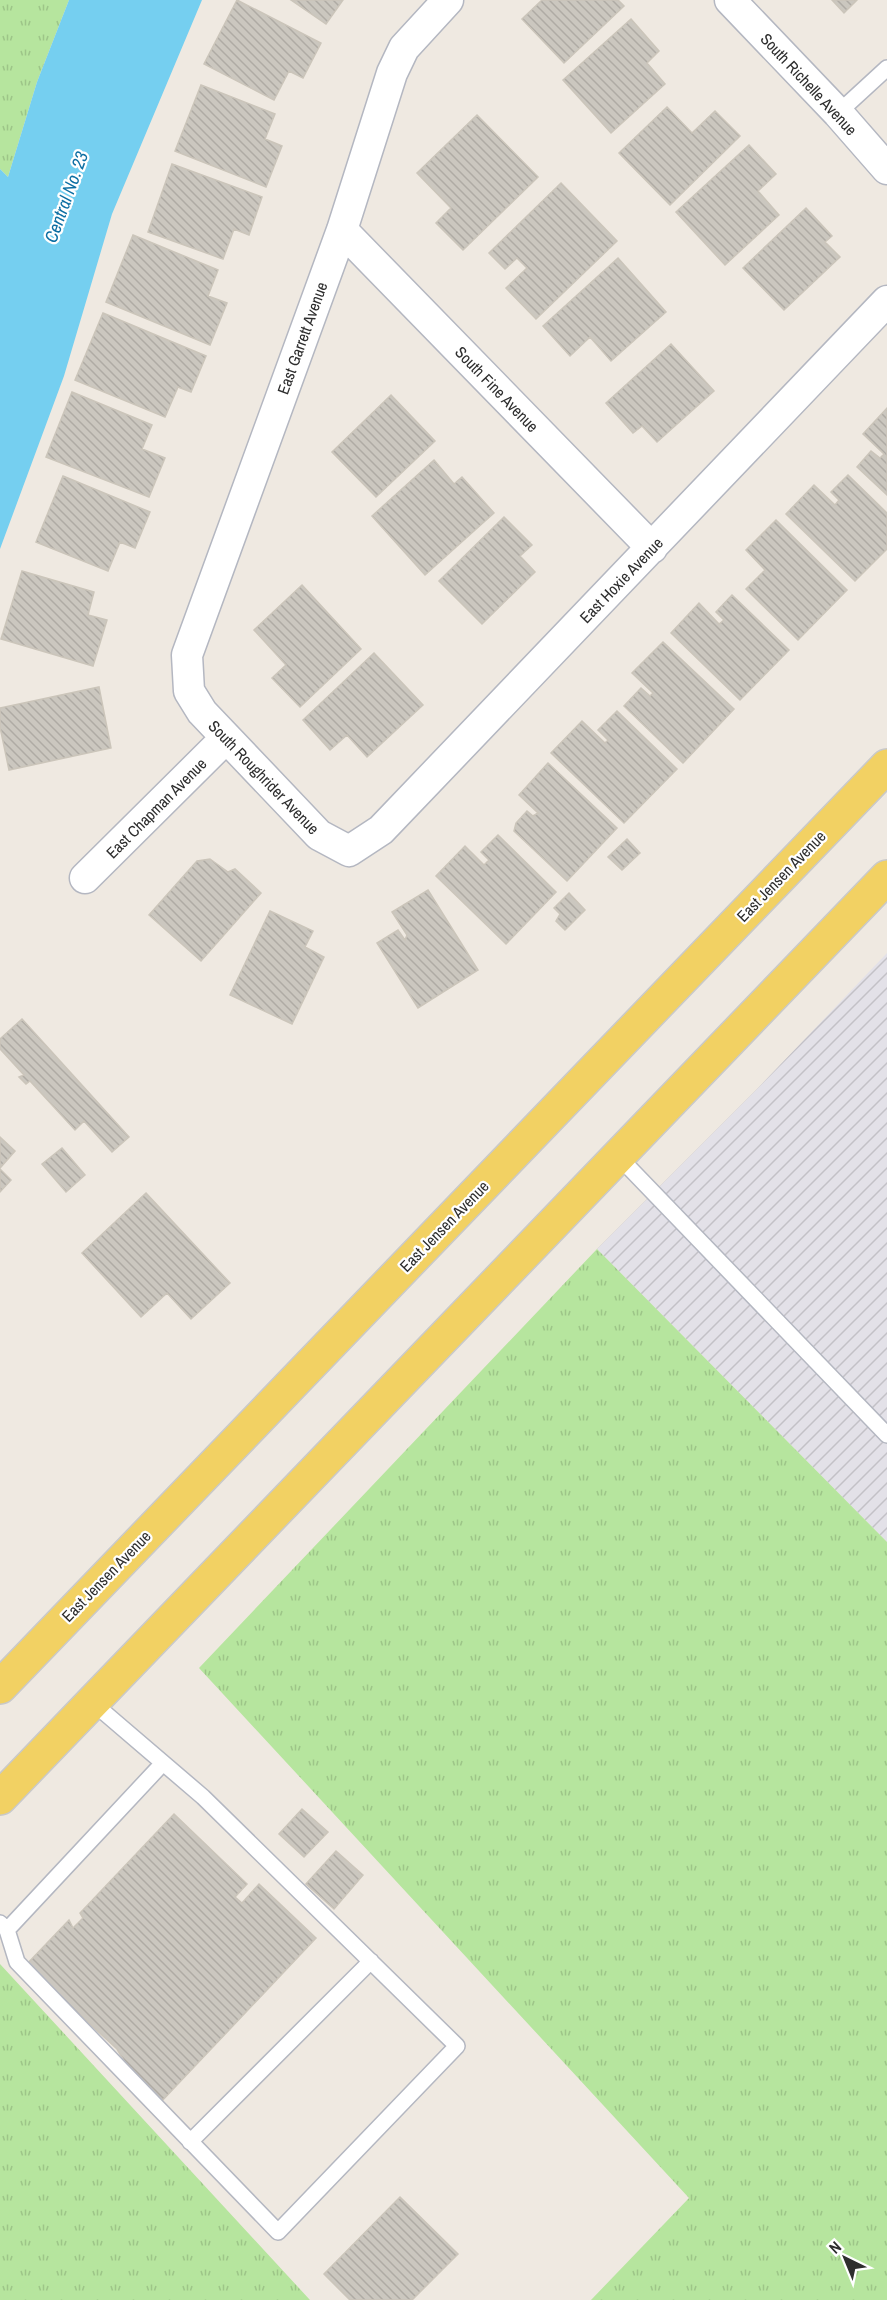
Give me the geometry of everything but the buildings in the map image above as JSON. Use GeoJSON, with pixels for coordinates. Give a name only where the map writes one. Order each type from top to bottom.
{"type":"FeatureCollection","features":[{"type":"Feature","properties":{"kind":"main road","name":"East Jensen Avenue"},"geometry":{"type":"LineString","coordinates":[[0,1687],[887,766]]}},
{"type":"Feature","properties":{"kind":"main road"},"geometry":{"type":"LineString","coordinates":[[0,1798],[887,877]]}},
{"type":"Feature","properties":{"kind":"street","name":"East Garrett Avenue"},"geometry":{"type":"LineString","coordinates":[[189,691],[187,655],[342,230],[392,73],[404,48],[448,0]]}},
{"type":"Feature","properties":{"kind":"street","name":"South Richelle Avenue"},"geometry":{"type":"LineString","coordinates":[[730,0],[838,113],[887,169]]}},
{"type":"Feature","properties":{"kind":"street","name":"South Fine Avenue"},"geometry":{"type":"LineString","coordinates":[[342,230],[652,548]]}},
{"type":"Feature","properties":{"kind":"street","name":"East Hoxie Avenue"},"geometry":{"type":"LineString","coordinates":[[349,851],[381,830],[887,301]]}},
{"type":"Feature","properties":{"kind":"street","name":"South Roughrider Avenue"},"geometry":{"type":"LineString","coordinates":[[189,691],[202,712],[319,835],[349,851]]}},
{"type":"Feature","properties":{"kind":"street","name":"East Chapman Avenue"},"geometry":{"type":"LineString","coordinates":[[85,878],[226,738]]}},
{"type":"Feature","properties":{"kind":"lane"},"geometry":{"type":"LineString","coordinates":[[838,113],[887,68]]}},
{"type":"Feature","properties":{"kind":"lane"},"geometry":{"type":"LineString","coordinates":[[618,1156],[887,1435]]}},
{"type":"Feature","properties":{"kind":"lane"},"geometry":{"type":"LineString","coordinates":[[92,1702],[203,1797],[457,2046],[278,2232],[17,1962],[3,1926],[163,1763]]}},
{"type":"Feature","properties":{"kind":"lane"},"geometry":{"type":"LineString","coordinates":[[190,2142],[371,1961]]}},
{"type":"Feature","properties":{"kind":"shaded area"},"geometry":{"type":"Polygon","coordinates":[[[887,953],[887,1542],[597,1249],[756,1090],[887,953]]]}},
{"type":"Feature","properties":{"kind":"green space"},"geometry":{"type":"Polygon","coordinates":[[[0,0],[69,0],[37,82],[8,177],[0,169],[0,0]]]}},
{"type":"Feature","properties":{"kind":"green space"},"geometry":{"type":"Polygon","coordinates":[[[597,1249],[887,1542],[887,2300],[591,2300],[689,2198],[199,1668],[597,1249]]]}},
{"type":"Feature","properties":{"kind":"green space"},"geometry":{"type":"Polygon","coordinates":[[[0,1964],[310,2300],[0,2300],[0,1964]]]}},
{"type":"Feature","properties":{"kind":"water","name":"Central No. 23"},"geometry":{"type":"Polygon","coordinates":[[[69,0],[202,0],[112,214],[64,376],[0,549],[0,169],[8,177],[37,82],[69,0]]]}}]}
